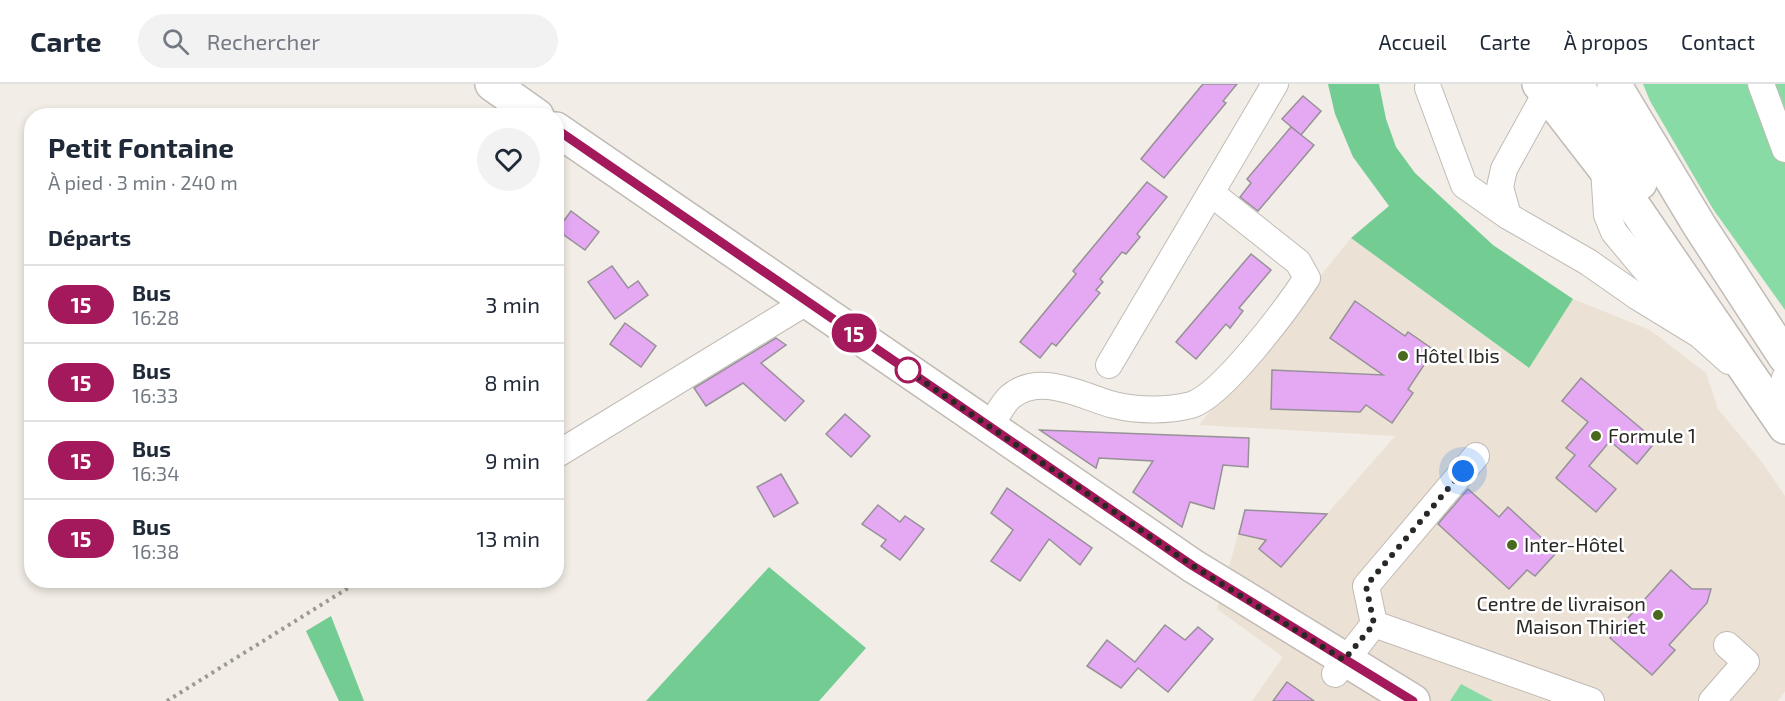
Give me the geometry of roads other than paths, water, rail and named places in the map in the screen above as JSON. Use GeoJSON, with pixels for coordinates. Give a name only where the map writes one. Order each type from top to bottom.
{"type":"FeatureCollection","features":[{"type":"Feature","properties":{"kind":"main road"},"geometry":{"type":"LineString","coordinates":[[492,84],[526,108]]}},
{"type":"Feature","properties":{"kind":"main road"},"geometry":{"type":"LineString","coordinates":[[1614,84],[1699,225],[1785,357]]}},
{"type":"Feature","properties":{"kind":"main road"},"geometry":{"type":"LineString","coordinates":[[1554,87],[1604,169],[1775,387]]}},
{"type":"Feature","properties":{"kind":"main road"},"geometry":{"type":"LineString","coordinates":[[1554,87],[1686,256],[1775,387],[1785,427]]}},
{"type":"Feature","properties":{"kind":"main road"},"geometry":{"type":"LineString","coordinates":[[564,134],[1339,667],[1413,701]]}},
{"type":"Feature","properties":{"kind":"main road"},"geometry":{"type":"LineString","coordinates":[[1339,667],[1372,701]]}},
{"type":"Feature","properties":{"kind":"street"},"geometry":{"type":"LineString","coordinates":[[1109,365],[1275,84]]}},
{"type":"Feature","properties":{"kind":"street"},"geometry":{"type":"LineString","coordinates":[[1761,84],[1785,148]]}},
{"type":"Feature","properties":{"kind":"street"},"geometry":{"type":"LineString","coordinates":[[1508,216],[1500,187],[1504,169],[1554,87]]}},
{"type":"Feature","properties":{"kind":"street"},"geometry":{"type":"LineString","coordinates":[[1428,88],[1464,185],[1508,216],[1588,262],[1638,297],[1700,334],[1775,387]]}},
{"type":"Feature","properties":{"kind":"street"},"geometry":{"type":"LineString","coordinates":[[1604,169],[1607,215],[1614,232],[1700,334]]}},
{"type":"Feature","properties":{"kind":"street"},"geometry":{"type":"LineString","coordinates":[[990,427],[1009,397],[1024,389],[1040,385],[1116,405],[1161,409],[1193,404],[1219,388],[1296,296],[1307,278],[1298,262],[1211,193]]}},
{"type":"Feature","properties":{"kind":"street"},"geometry":{"type":"LineString","coordinates":[[564,450],[808,301]]}},
{"type":"Feature","properties":{"kind":"street"},"geometry":{"type":"LineString","coordinates":[[1374,624],[1366,586],[1476,456]]}},
{"type":"Feature","properties":{"kind":"street"},"geometry":{"type":"LineString","coordinates":[[1339,667],[1374,624]]}},
{"type":"Feature","properties":{"kind":"street"},"geometry":{"type":"LineString","coordinates":[[1374,624],[1591,701]]}},
{"type":"Feature","properties":{"kind":"street"},"geometry":{"type":"LineString","coordinates":[[1712,701],[1746,662],[1726,645]]}},
{"type":"Feature","properties":{"kind":"place","name":"Hôtel Ibis"},"geometry":{"type":"Point","coordinates":[1403,356]}},
{"type":"Feature","properties":{"kind":"place","name":"Formule 1"},"geometry":{"type":"Point","coordinates":[1596,436]}},
{"type":"Feature","properties":{"kind":"place","name":"Inter-Hôtel"},"geometry":{"type":"Point","coordinates":[1512,545]}},
{"type":"Feature","properties":{"kind":"place","name":"Centre de livraison Maison Thiriet"},"geometry":{"type":"Point","coordinates":[1658,615]}}]}
